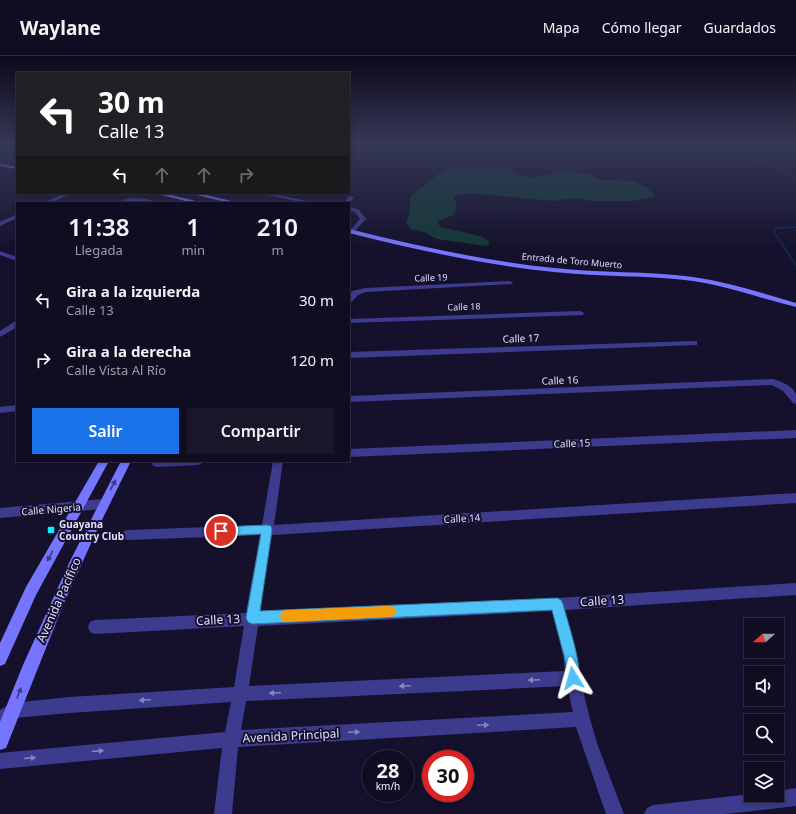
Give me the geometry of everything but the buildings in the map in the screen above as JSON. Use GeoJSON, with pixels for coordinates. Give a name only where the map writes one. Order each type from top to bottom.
{"type":"FeatureCollection","features":[{"type":"Feature","properties":{"kind":"street"},"geometry":{"type":"LineString","coordinates":[[49,202],[67,194]]}},
{"type":"Feature","properties":{"kind":"street"},"geometry":{"type":"LineString","coordinates":[[160,194],[196,202]]}},
{"type":"Feature","properties":{"kind":"street"},"geometry":{"type":"LineString","coordinates":[[196,194],[232,202]]}},
{"type":"Feature","properties":{"kind":"street"},"geometry":{"type":"LineString","coordinates":[[266,194],[308,202]]}},
{"type":"Feature","properties":{"kind":"street"},"geometry":{"type":"LineString","coordinates":[[348,202],[352,197]]}},
{"type":"Feature","properties":{"kind":"street"},"geometry":{"type":"LineString","coordinates":[[118,202],[128,199],[138,199],[152,202]]}},
{"type":"Feature","properties":{"kind":"street"},"geometry":{"type":"LineString","coordinates":[[350,208],[357,211],[363,219],[351,231]]}},
{"type":"Feature","properties":{"kind":"street"},"geometry":{"type":"LineString","coordinates":[[0,224],[16,216]]}},
{"type":"Feature","properties":{"kind":"street","name":"Entrada de Toro Muerto"},"geometry":{"type":"LineString","coordinates":[[351,231],[450,253],[541,268],[697,280],[727,286],[795,304]]}},
{"type":"Feature","properties":{"kind":"street"},"geometry":{"type":"LineString","coordinates":[[0,253],[16,259]]}},
{"type":"Feature","properties":{"kind":"street","name":"Calle 19"},"geometry":{"type":"LineString","coordinates":[[350,299],[355,293],[366,290],[510,283]]}},
{"type":"Feature","properties":{"kind":"street","name":"Calle 18"},"geometry":{"type":"LineString","coordinates":[[350,321],[580,313]]}},
{"type":"Feature","properties":{"kind":"street"},"geometry":{"type":"LineString","coordinates":[[0,335],[16,325]]}},
{"type":"Feature","properties":{"kind":"street","name":"Calle 17"},"geometry":{"type":"LineString","coordinates":[[350,355],[694,343]]}},
{"type":"Feature","properties":{"kind":"street","name":"Calle 16"},"geometry":{"type":"LineString","coordinates":[[350,399],[772,382],[784,386],[792,392],[796,401]]}},
{"type":"Feature","properties":{"kind":"street"},"geometry":{"type":"LineString","coordinates":[[0,410],[16,408]]}},
{"type":"Feature","properties":{"kind":"street","name":"Calle 15"},"geometry":{"type":"LineString","coordinates":[[350,453],[796,434]]}},
{"type":"Feature","properties":{"kind":"street"},"geometry":{"type":"LineString","coordinates":[[0,659],[31,591],[77,506],[103,462]]}},
{"type":"Feature","properties":{"kind":"street","name":"Avenida Pacífico"},"geometry":{"type":"LineString","coordinates":[[0,742],[6,715],[62,590],[103,504],[125,462]]}},
{"type":"Feature","properties":{"kind":"street"},"geometry":{"type":"LineString","coordinates":[[156,463],[176,462]]}},
{"type":"Feature","properties":{"kind":"street"},"geometry":{"type":"LineString","coordinates":[[223,814],[231,739],[240,694],[278,462]]}},
{"type":"Feature","properties":{"kind":"street","name":"Calle 14"},"geometry":{"type":"LineString","coordinates":[[128,534],[267,530],[796,498]]}},
{"type":"Feature","properties":{"kind":"street","name":"Calle Nigeria"},"geometry":{"type":"LineString","coordinates":[[0,513],[103,504]]}},
{"type":"Feature","properties":{"kind":"street","name":"Calle 13"},"geometry":{"type":"LineString","coordinates":[[96,627],[252,618],[557,604],[796,589]]}},
{"type":"Feature","properties":{"kind":"street"},"geometry":{"type":"LineString","coordinates":[[557,604],[570,655],[573,678],[582,719],[590,746],[615,814]]}},
{"type":"Feature","properties":{"kind":"street"},"geometry":{"type":"LineString","coordinates":[[6,715],[68,705],[240,694],[573,678]]}},
{"type":"Feature","properties":{"kind":"street","name":"Avenida Principal"},"geometry":{"type":"LineString","coordinates":[[0,761],[231,739],[582,719]]}},
{"type":"Feature","properties":{"kind":"street"},"geometry":{"type":"LineString","coordinates":[[653,814],[796,797]]}},
{"type":"Feature","properties":{"kind":"green space"},"geometry":{"type":"Polygon","coordinates":[[[433,178],[598,178],[602,180],[632,181],[649,189],[655,195],[653,197],[629,201],[596,201],[575,198],[553,201],[471,193],[455,196],[454,198],[457,206],[454,215],[438,221],[438,224],[441,227],[480,236],[489,241],[489,245],[485,246],[437,239],[424,232],[411,229],[406,223],[410,212],[410,197],[433,178]]]}},
{"type":"Feature","properties":{"kind":"waterway"},"geometry":{"type":"LineString","coordinates":[[796,227],[777,228],[774,232],[796,265]]}},
{"type":"Feature","properties":{"kind":"slow traffic"},"geometry":{"type":"LineString","coordinates":[[286,616],[390,611]]}},
{"type":"Feature","properties":{"kind":"place","name":"Guayana Country Club"},"geometry":{"type":"Point","coordinates":[51,530]}},
{"type":"Feature","properties":{"kind":"route"},"geometry":{"type":"LineString","coordinates":[[221,531],[267,530],[252,618],[557,604],[570,655],[573,678]]}}]}
